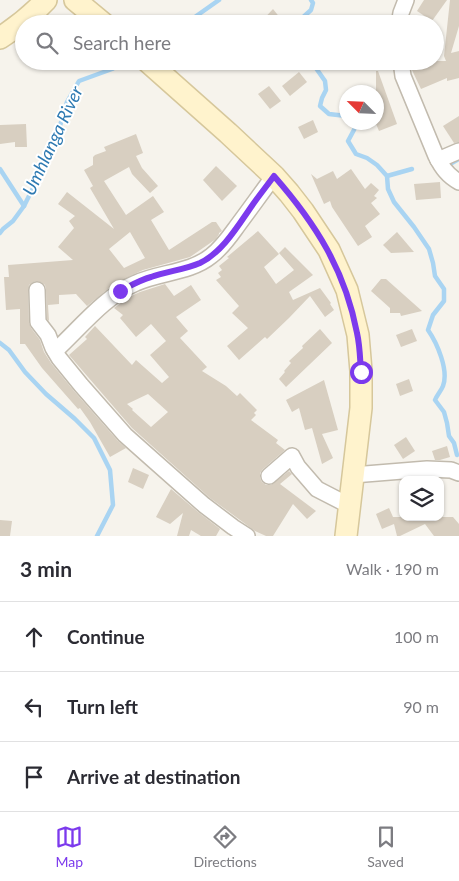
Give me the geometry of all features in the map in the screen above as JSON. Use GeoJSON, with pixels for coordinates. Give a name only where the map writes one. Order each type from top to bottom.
{"type":"FeatureCollection","features":[{"type":"Feature","properties":{"kind":"street"},"geometry":{"type":"LineString","coordinates":[[30,15],[46,0]]}},
{"type":"Feature","properties":{"kind":"street"},"geometry":{"type":"LineString","coordinates":[[75,0],[93,15]]}},
{"type":"Feature","properties":{"kind":"street"},"geometry":{"type":"LineString","coordinates":[[401,15],[406,0]]}},
{"type":"Feature","properties":{"kind":"street"},"geometry":{"type":"LineString","coordinates":[[0,38],[15,28]]}},
{"type":"Feature","properties":{"kind":"street"},"geometry":{"type":"LineString","coordinates":[[157,70],[274,176],[304,211],[329,250],[346,290],[358,335],[361,372],[361,408],[346,536]]}},
{"type":"Feature","properties":{"kind":"street"},"geometry":{"type":"LineString","coordinates":[[402,70],[403,76],[441,166],[448,175],[459,182]]}},
{"type":"Feature","properties":{"kind":"street"},"geometry":{"type":"LineString","coordinates":[[438,160],[459,152]]}},
{"type":"Feature","properties":{"kind":"street"},"geometry":{"type":"LineString","coordinates":[[55,351],[120,291],[134,283],[151,277],[200,263],[211,256],[232,233],[274,176]]}},
{"type":"Feature","properties":{"kind":"street"},"geometry":{"type":"LineString","coordinates":[[37,290],[38,322],[48,335],[55,351],[81,386],[125,435],[204,505],[247,536]]}},
{"type":"Feature","properties":{"kind":"street"},"geometry":{"type":"LineString","coordinates":[[269,476],[292,456],[298,467],[317,489],[350,506]]}},
{"type":"Feature","properties":{"kind":"street"},"geometry":{"type":"LineString","coordinates":[[353,475],[427,469],[450,470],[459,473]]}},
{"type":"Feature","properties":{"kind":"building"},"geometry":{"type":"Polygon","coordinates":[[[424,0],[447,0],[436,15],[423,15],[417,11],[424,0]]]}},
{"type":"Feature","properties":{"kind":"building"},"geometry":{"type":"Polygon","coordinates":[[[450,0],[459,0],[459,26],[451,53],[459,51],[459,78],[447,81],[447,78],[421,89],[412,70],[444,70],[444,61],[446,61],[444,56],[450,0]]]}},
{"type":"Feature","properties":{"kind":"building"},"geometry":{"type":"Polygon","coordinates":[[[273,9],[278,15],[267,15],[273,9]]]}},
{"type":"Feature","properties":{"kind":"building"},"geometry":{"type":"Polygon","coordinates":[[[376,71],[378,71],[383,85],[376,85],[376,71]]]}},
{"type":"Feature","properties":{"kind":"building"},"geometry":{"type":"Polygon","coordinates":[[[299,72],[307,82],[290,96],[282,86],[299,72]]]}},
{"type":"Feature","properties":{"kind":"building"},"geometry":{"type":"Polygon","coordinates":[[[269,86],[281,101],[270,109],[258,94],[269,86]]]}},
{"type":"Feature","properties":{"kind":"building"},"geometry":{"type":"Polygon","coordinates":[[[384,88],[397,124],[384,129],[384,88]]]}},
{"type":"Feature","properties":{"kind":"building"},"geometry":{"type":"Polygon","coordinates":[[[459,116],[459,142],[454,143],[443,126],[459,116]]]}},
{"type":"Feature","properties":{"kind":"building"},"geometry":{"type":"Polygon","coordinates":[[[313,120],[318,132],[304,139],[298,127],[313,120]]]}},
{"type":"Feature","properties":{"kind":"building"},"geometry":{"type":"Polygon","coordinates":[[[26,124],[27,147],[15,147],[15,142],[0,144],[0,125],[26,124]]]}},
{"type":"Feature","properties":{"kind":"building"},"geometry":{"type":"Polygon","coordinates":[[[136,134],[143,153],[136,156],[142,168],[158,186],[150,193],[132,174],[129,167],[104,181],[126,215],[153,196],[164,212],[151,220],[169,250],[212,222],[216,222],[222,231],[216,239],[190,257],[143,270],[132,275],[109,288],[87,306],[76,294],[59,295],[59,304],[48,305],[49,321],[47,319],[45,285],[37,281],[29,285],[29,323],[40,340],[44,352],[74,391],[126,448],[110,457],[80,408],[78,409],[42,368],[25,344],[20,344],[20,309],[6,310],[4,277],[9,277],[8,265],[73,260],[58,247],[74,228],[69,221],[75,216],[58,204],[67,192],[114,229],[90,188],[93,186],[84,170],[93,165],[93,157],[95,155],[106,151],[104,147],[136,134]],[[130,232],[109,249],[124,268],[145,258],[130,232]]]}},
{"type":"Feature","properties":{"kind":"building"},"geometry":{"type":"Polygon","coordinates":[[[216,166],[237,186],[222,201],[203,180],[216,166]]]}},
{"type":"Feature","properties":{"kind":"building"},"geometry":{"type":"Polygon","coordinates":[[[351,169],[365,189],[371,183],[379,190],[374,196],[377,198],[371,203],[380,214],[365,226],[372,237],[358,246],[330,201],[324,204],[311,174],[317,179],[333,171],[337,179],[351,169]]]}},
{"type":"Feature","properties":{"kind":"building"},"geometry":{"type":"Polygon","coordinates":[[[440,182],[441,198],[416,200],[414,184],[440,182]]]}},
{"type":"Feature","properties":{"kind":"building"},"geometry":{"type":"Polygon","coordinates":[[[258,231],[279,254],[264,267],[276,284],[294,270],[279,253],[285,247],[313,275],[289,292],[293,300],[320,288],[334,310],[325,317],[310,296],[267,339],[265,337],[239,360],[227,346],[248,328],[232,313],[239,306],[216,280],[221,277],[218,273],[222,270],[219,266],[258,231]]]}},
{"type":"Feature","properties":{"kind":"building"},"geometry":{"type":"Polygon","coordinates":[[[397,232],[414,252],[391,253],[383,245],[397,232]]]}},
{"type":"Feature","properties":{"kind":"building"},"geometry":{"type":"Polygon","coordinates":[[[381,279],[386,279],[422,311],[401,316],[400,313],[390,313],[390,308],[371,291],[381,279]]]}},
{"type":"Feature","properties":{"kind":"building"},"geometry":{"type":"Polygon","coordinates":[[[165,284],[174,296],[191,285],[201,300],[176,317],[188,331],[180,338],[207,367],[202,371],[226,386],[237,396],[240,393],[257,410],[254,413],[256,415],[251,420],[278,440],[276,443],[285,450],[263,469],[260,473],[260,478],[266,485],[271,485],[289,471],[292,474],[280,484],[316,511],[307,519],[293,504],[273,536],[266,536],[255,531],[210,498],[132,428],[69,355],[87,339],[85,337],[95,326],[132,365],[136,360],[162,383],[169,377],[150,355],[166,341],[151,324],[136,337],[120,318],[123,315],[114,308],[129,297],[165,284]],[[148,394],[127,404],[151,427],[168,412],[148,394]]]}},
{"type":"Feature","properties":{"kind":"building"},"geometry":{"type":"Polygon","coordinates":[[[320,329],[332,343],[286,387],[279,379],[291,363],[289,361],[320,329]]]}},
{"type":"Feature","properties":{"kind":"building"},"geometry":{"type":"Polygon","coordinates":[[[412,329],[417,341],[401,347],[396,335],[412,329]]]}},
{"type":"Feature","properties":{"kind":"building"},"geometry":{"type":"Polygon","coordinates":[[[409,379],[413,391],[400,396],[396,384],[409,379]]]}},
{"type":"Feature","properties":{"kind":"building"},"geometry":{"type":"Polygon","coordinates":[[[324,380],[338,430],[322,434],[333,458],[322,464],[312,428],[305,430],[299,408],[292,412],[286,400],[324,380]]]}},
{"type":"Feature","properties":{"kind":"building"},"geometry":{"type":"Polygon","coordinates":[[[406,437],[415,451],[403,459],[394,445],[406,437]]]}},
{"type":"Feature","properties":{"kind":"building"},"geometry":{"type":"Polygon","coordinates":[[[447,446],[450,457],[435,460],[432,451],[447,446]]]}},
{"type":"Feature","properties":{"kind":"building"},"geometry":{"type":"Polygon","coordinates":[[[133,468],[149,475],[143,489],[128,482],[133,468]]]}},
{"type":"Feature","properties":{"kind":"building"},"geometry":{"type":"Polygon","coordinates":[[[171,489],[220,529],[216,536],[201,536],[191,530],[189,536],[177,536],[183,513],[170,524],[156,517],[171,489]]]}},
{"type":"Feature","properties":{"kind":"building"},"geometry":{"type":"Polygon","coordinates":[[[389,508],[393,517],[399,517],[399,521],[444,521],[444,517],[453,517],[459,524],[459,536],[434,536],[425,524],[397,536],[394,524],[382,529],[376,514],[389,508]]]}},
{"type":"Feature","properties":{"kind":"building"},"geometry":{"type":"Polygon","coordinates":[[[0,520],[12,521],[10,536],[0,536],[0,520]]]}},
{"type":"Feature","properties":{"kind":"waterway","name":"Umhlanga River"},"geometry":{"type":"LineString","coordinates":[[198,15],[219,0]]}},
{"type":"Feature","properties":{"kind":"waterway"},"geometry":{"type":"LineString","coordinates":[[306,15],[311,10],[313,3],[311,0]]}},
{"type":"Feature","properties":{"kind":"waterway","name":"Umhlanga River"},"geometry":{"type":"LineString","coordinates":[[0,169],[24,206],[54,146],[67,102],[79,81],[109,70]]}},
{"type":"Feature","properties":{"kind":"waterway"},"geometry":{"type":"LineString","coordinates":[[317,70],[325,81],[326,90],[320,106],[329,114],[339,115]]}},
{"type":"Feature","properties":{"kind":"waterway"},"geometry":{"type":"LineString","coordinates":[[354,130],[348,141],[356,154],[367,158],[377,165],[387,176],[388,189],[394,202],[429,249],[435,276],[444,289],[444,301],[433,315],[428,330],[438,349],[444,372],[443,386],[435,400],[444,412],[449,436],[454,443],[457,455]]}},
{"type":"Feature","properties":{"kind":"waterway"},"geometry":{"type":"LineString","coordinates":[[450,164],[459,159]]}},
{"type":"Feature","properties":{"kind":"waterway"},"geometry":{"type":"LineString","coordinates":[[387,176],[412,169]]}},
{"type":"Feature","properties":{"kind":"waterway"},"geometry":{"type":"LineString","coordinates":[[0,233],[13,221],[24,206]]}},
{"type":"Feature","properties":{"kind":"waterway"},"geometry":{"type":"LineString","coordinates":[[0,343],[9,350],[25,372],[46,394],[94,438],[110,470],[113,505],[97,536]]}},
{"type":"Feature","properties":{"kind":"route"},"geometry":{"type":"LineString","coordinates":[[120,291],[134,283],[151,277],[200,263],[211,256],[232,233],[274,176],[304,211],[329,250],[346,290],[358,335],[361,372]]}}]}
